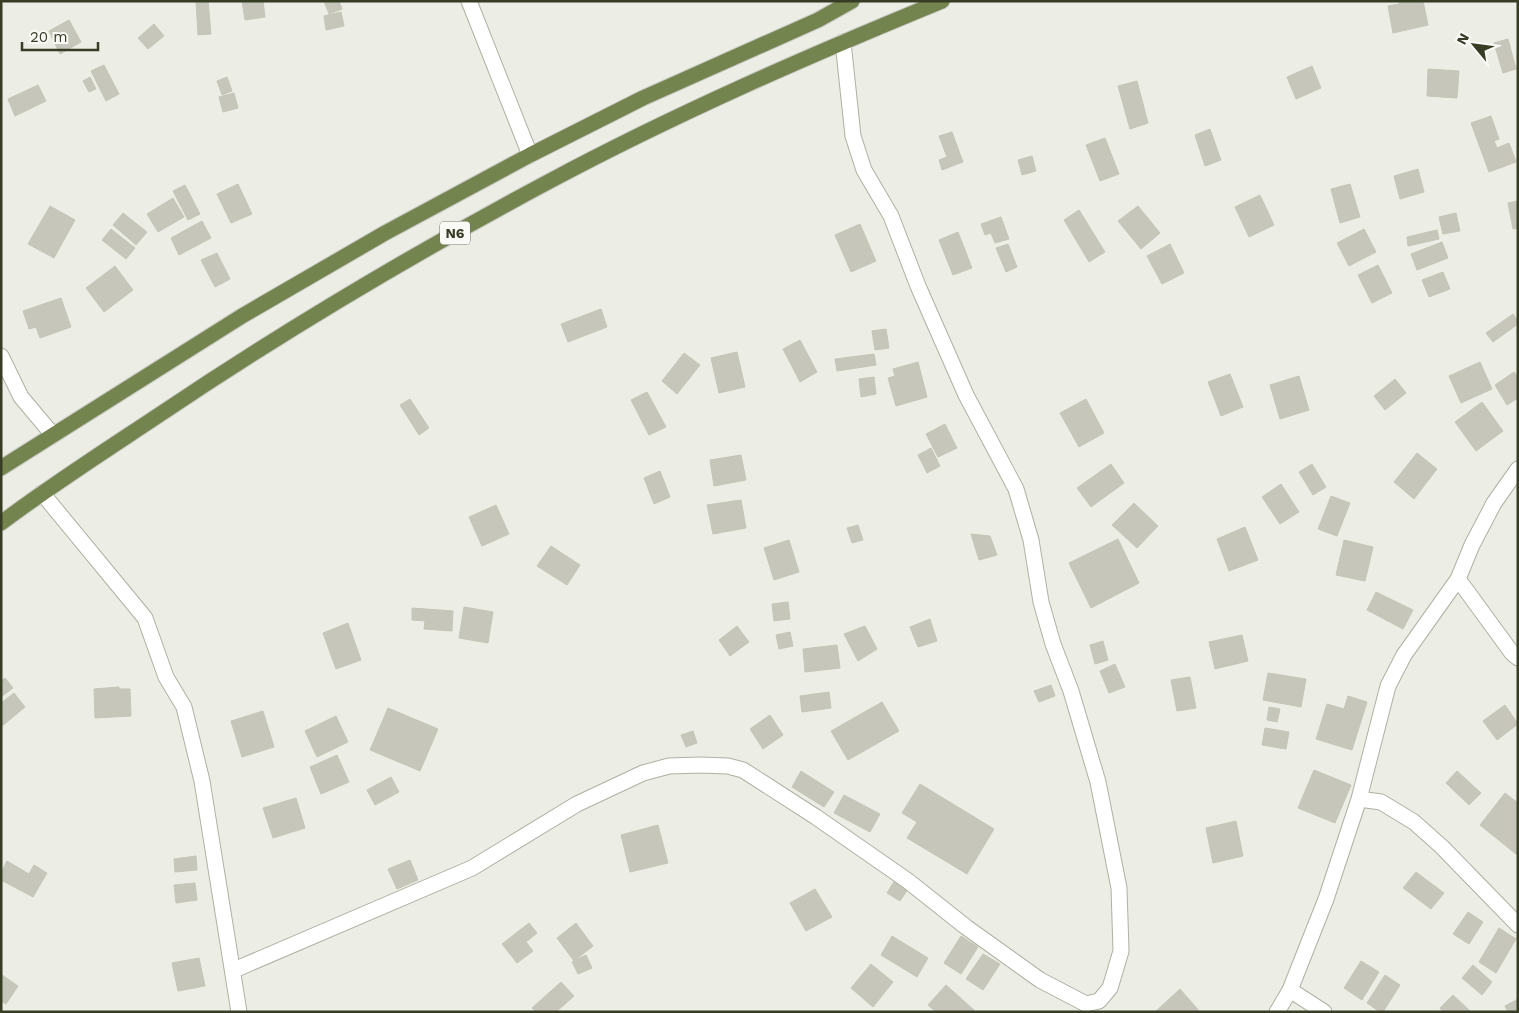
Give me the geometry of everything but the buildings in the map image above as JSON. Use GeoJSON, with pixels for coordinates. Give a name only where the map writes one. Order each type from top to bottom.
{"type":"FeatureCollection","features":[{"type":"Feature","properties":{"kind":"highway","name":"N6"},"geometry":{"type":"LineString","coordinates":[[1,468],[242,316],[386,233],[530,155],[643,98],[818,20],[852,1]]}},
{"type":"Feature","properties":{"kind":"highway","name":"N6"},"geometry":{"type":"LineString","coordinates":[[1,523],[42,493],[226,370],[403,261],[576,168],[730,92],[942,1]]}},
{"type":"Feature","properties":{"kind":"street"},"geometry":{"type":"LineString","coordinates":[[469,1],[530,155]]}},
{"type":"Feature","properties":{"kind":"street"},"geometry":{"type":"LineString","coordinates":[[234,970],[472,868],[577,804],[643,773],[669,766],[700,764],[728,766],[743,770],[816,817],[908,881],[966,927],[1040,980],[1086,1004],[1103,1006],[1121,951],[1119,888],[1098,782],[1071,691],[1053,644],[1041,602],[1031,540],[1016,489],[966,395],[918,286],[891,216],[864,170],[853,136],[843,42]]}},
{"type":"Feature","properties":{"kind":"street"},"geometry":{"type":"LineString","coordinates":[[1,356],[21,397],[53,435]]}},
{"type":"Feature","properties":{"kind":"street"},"geometry":{"type":"LineString","coordinates":[[1277,1012],[1290,990],[1326,899],[1359,799],[1388,686],[1404,655],[1458,579],[1472,545],[1494,503],[1518,469]]}},
{"type":"Feature","properties":{"kind":"street"},"geometry":{"type":"LineString","coordinates":[[42,493],[146,618],[166,677],[184,707],[202,781],[234,970],[239,1012]]}},
{"type":"Feature","properties":{"kind":"street"},"geometry":{"type":"LineString","coordinates":[[1458,579],[1518,658]]}},
{"type":"Feature","properties":{"kind":"street"},"geometry":{"type":"LineString","coordinates":[[1359,799],[1381,802],[1414,822],[1442,847],[1518,925]]}},
{"type":"Feature","properties":{"kind":"street"},"geometry":{"type":"LineString","coordinates":[[1290,990],[1324,1012]]}}]}
